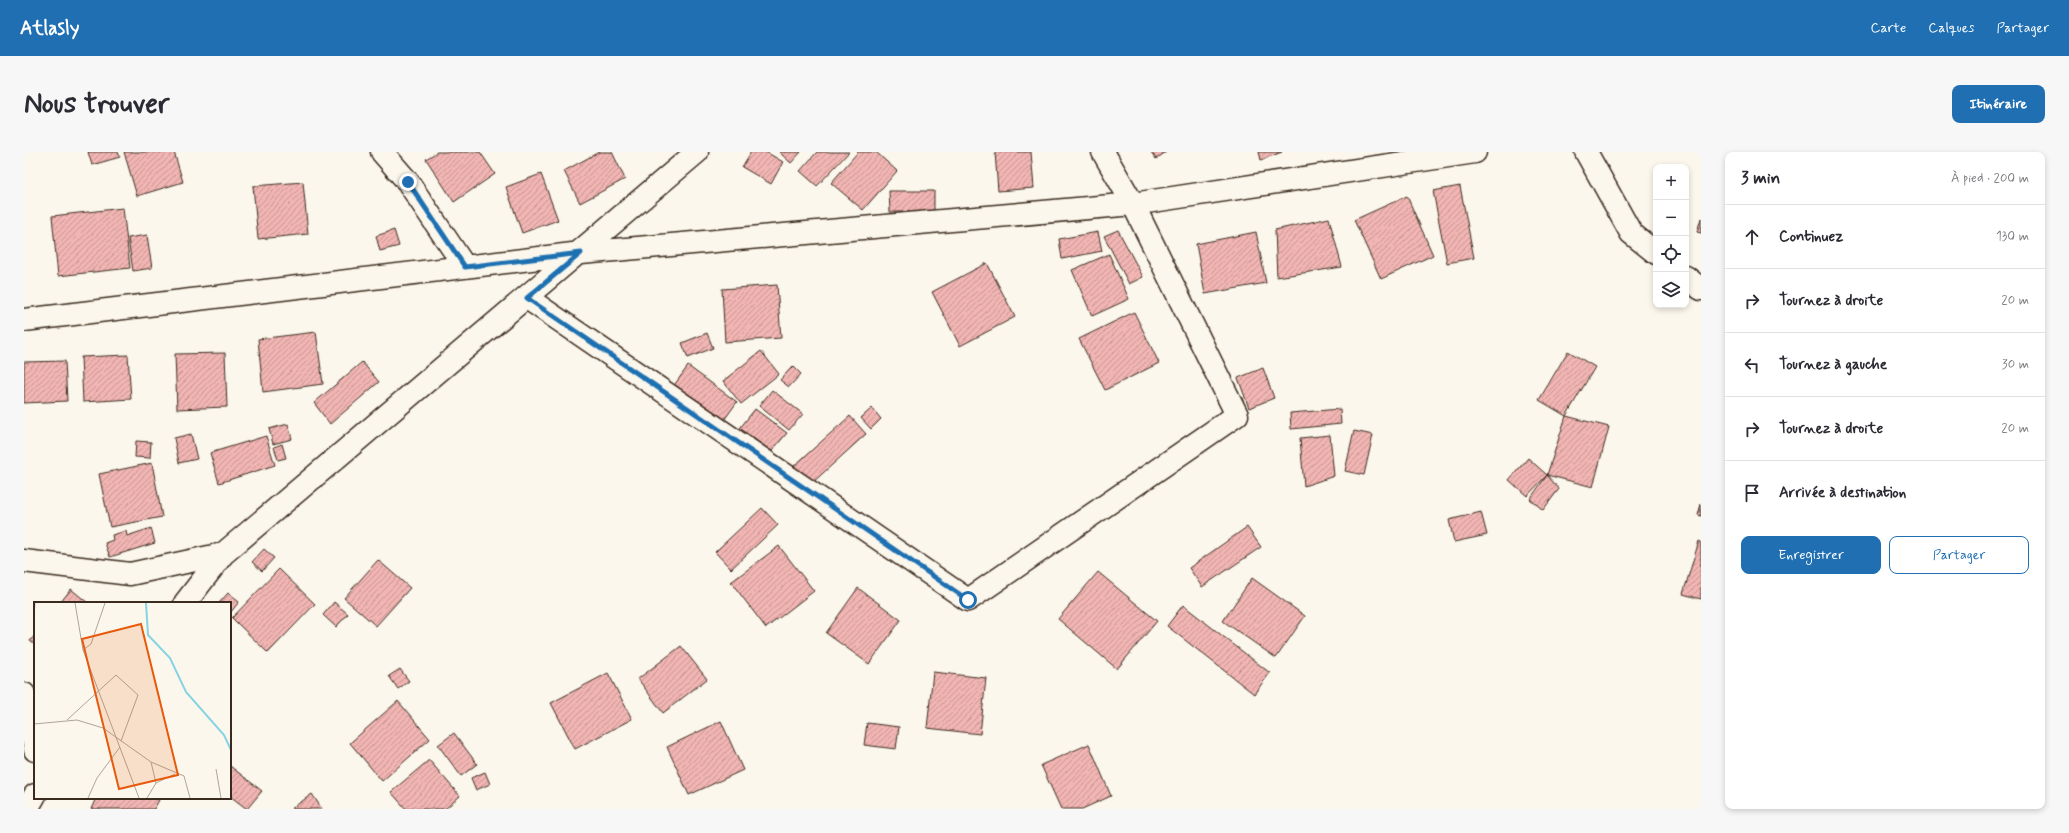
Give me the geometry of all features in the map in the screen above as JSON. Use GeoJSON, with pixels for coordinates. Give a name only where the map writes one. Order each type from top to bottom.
{"type":"FeatureCollection","features":[{"type":"Feature","properties":{"kind":"street"},"geometry":{"type":"LineString","coordinates":[[382,152],[408,182],[465,267]]}},
{"type":"Feature","properties":{"kind":"street"},"geometry":{"type":"LineString","coordinates":[[186,602],[223,554],[581,253],[698,152]]}},
{"type":"Feature","properties":{"kind":"street"},"geometry":{"type":"LineString","coordinates":[[527,298],[968,600],[1237,415],[1133,204],[1103,152]]}},
{"type":"Feature","properties":{"kind":"street"},"geometry":{"type":"LineString","coordinates":[[24,320],[581,253],[1133,204],[1475,152]]}},
{"type":"Feature","properties":{"kind":"street"},"geometry":{"type":"LineString","coordinates":[[1586,152],[1631,233],[1653,250]]}},
{"type":"Feature","properties":{"kind":"street"},"geometry":{"type":"LineString","coordinates":[[1689,279],[1701,289]]}},
{"type":"Feature","properties":{"kind":"street"},"geometry":{"type":"LineString","coordinates":[[24,561],[130,574],[223,554]]}},
{"type":"Feature","properties":{"kind":"street"},"geometry":{"type":"LineString","coordinates":[[24,694],[34,745]]}},
{"type":"Feature","properties":{"kind":"street"},"geometry":{"type":"LineString","coordinates":[[27,809],[34,797]]}},
{"type":"Feature","properties":{"kind":"building"},"geometry":{"type":"Polygon","coordinates":[[[88,152],[118,152],[120,157],[92,165],[88,152]]]}},
{"type":"Feature","properties":{"kind":"building"},"geometry":{"type":"Polygon","coordinates":[[[124,152],[174,152],[183,182],[137,196],[124,152]]]}},
{"type":"Feature","properties":{"kind":"building"},"geometry":{"type":"Polygon","coordinates":[[[437,152],[480,152],[495,174],[454,202],[426,159],[437,152]]]}},
{"type":"Feature","properties":{"kind":"building"},"geometry":{"type":"Polygon","coordinates":[[[599,152],[612,152],[625,179],[580,203],[564,171],[599,152]]]}},
{"type":"Feature","properties":{"kind":"building"},"geometry":{"type":"Polygon","coordinates":[[[751,152],[766,152],[783,162],[771,184],[742,167],[751,152]]]}},
{"type":"Feature","properties":{"kind":"building"},"geometry":{"type":"Polygon","coordinates":[[[779,152],[801,152],[791,163],[779,152]]]}},
{"type":"Feature","properties":{"kind":"building"},"geometry":{"type":"Polygon","coordinates":[[[817,152],[849,152],[817,186],[800,171],[817,152]]]}},
{"type":"Feature","properties":{"kind":"building"},"geometry":{"type":"Polygon","coordinates":[[[858,152],[876,152],[897,171],[863,210],[831,183],[858,152]]]}},
{"type":"Feature","properties":{"kind":"building"},"geometry":{"type":"Polygon","coordinates":[[[995,152],[1031,152],[1034,188],[998,191],[995,152]]]}},
{"type":"Feature","properties":{"kind":"building"},"geometry":{"type":"Polygon","coordinates":[[[1151,152],[1166,152],[1156,159],[1151,152]]]}},
{"type":"Feature","properties":{"kind":"building"},"geometry":{"type":"Polygon","coordinates":[[[1259,152],[1282,152],[1261,160],[1259,152]]]}},
{"type":"Feature","properties":{"kind":"building"},"geometry":{"type":"Polygon","coordinates":[[[541,174],[558,220],[522,233],[506,187],[541,174]]]}},
{"type":"Feature","properties":{"kind":"building"},"geometry":{"type":"Polygon","coordinates":[[[303,182],[308,234],[258,239],[253,186],[303,182]]]}},
{"type":"Feature","properties":{"kind":"building"},"geometry":{"type":"Polygon","coordinates":[[[1460,186],[1474,258],[1447,263],[1433,191],[1460,186]]]}},
{"type":"Feature","properties":{"kind":"building"},"geometry":{"type":"Polygon","coordinates":[[[889,191],[934,191],[934,212],[890,212],[889,191]]]}},
{"type":"Feature","properties":{"kind":"building"},"geometry":{"type":"Polygon","coordinates":[[[1407,196],[1433,255],[1381,279],[1354,220],[1407,196]]]}},
{"type":"Feature","properties":{"kind":"building"},"geometry":{"type":"Polygon","coordinates":[[[123,208],[130,268],[58,276],[52,216],[123,208]]]}},
{"type":"Feature","properties":{"kind":"building"},"geometry":{"type":"Polygon","coordinates":[[[1329,218],[1342,267],[1277,277],[1275,230],[1329,218]]]}},
{"type":"Feature","properties":{"kind":"building"},"geometry":{"type":"Polygon","coordinates":[[[1701,218],[1701,233],[1697,232],[1701,218]]]}},
{"type":"Feature","properties":{"kind":"building"},"geometry":{"type":"Polygon","coordinates":[[[394,230],[399,246],[380,251],[376,236],[394,230]]]}},
{"type":"Feature","properties":{"kind":"building"},"geometry":{"type":"Polygon","coordinates":[[[1118,230],[1143,277],[1129,284],[1104,236],[1118,230]]]}},
{"type":"Feature","properties":{"kind":"building"},"geometry":{"type":"Polygon","coordinates":[[[1098,232],[1102,251],[1062,259],[1059,239],[1098,232]]]}},
{"type":"Feature","properties":{"kind":"building"},"geometry":{"type":"Polygon","coordinates":[[[1256,232],[1266,283],[1205,294],[1196,244],[1256,232]]]}},
{"type":"Feature","properties":{"kind":"building"},"geometry":{"type":"Polygon","coordinates":[[[147,235],[152,268],[133,271],[128,238],[147,235]]]}},
{"type":"Feature","properties":{"kind":"building"},"geometry":{"type":"Polygon","coordinates":[[[1109,254],[1129,299],[1092,316],[1072,270],[1109,254]]]}},
{"type":"Feature","properties":{"kind":"building"},"geometry":{"type":"Polygon","coordinates":[[[987,263],[1015,317],[960,346],[932,292],[987,263]]]}},
{"type":"Feature","properties":{"kind":"building"},"geometry":{"type":"Polygon","coordinates":[[[777,285],[781,338],[725,342],[722,289],[777,285]]]}},
{"type":"Feature","properties":{"kind":"building"},"geometry":{"type":"Polygon","coordinates":[[[1134,312],[1159,363],[1105,390],[1079,339],[1134,312]]]}},
{"type":"Feature","properties":{"kind":"building"},"geometry":{"type":"Polygon","coordinates":[[[316,332],[323,384],[263,392],[258,339],[316,332]]]}},
{"type":"Feature","properties":{"kind":"building"},"geometry":{"type":"Polygon","coordinates":[[[707,333],[713,348],[688,358],[682,343],[707,333]]]}},
{"type":"Feature","properties":{"kind":"building"},"geometry":{"type":"Polygon","coordinates":[[[761,351],[779,374],[741,404],[723,381],[761,351]]]}},
{"type":"Feature","properties":{"kind":"building"},"geometry":{"type":"Polygon","coordinates":[[[1568,351],[1595,367],[1566,416],[1539,400],[1568,351]]]}},
{"type":"Feature","properties":{"kind":"building"},"geometry":{"type":"Polygon","coordinates":[[[225,353],[227,407],[177,409],[175,354],[225,353]]]}},
{"type":"Feature","properties":{"kind":"building"},"geometry":{"type":"Polygon","coordinates":[[[128,355],[131,399],[83,402],[81,357],[128,355]]]}},
{"type":"Feature","properties":{"kind":"building"},"geometry":{"type":"Polygon","coordinates":[[[65,361],[67,401],[24,403],[24,362],[65,361]]]}},
{"type":"Feature","properties":{"kind":"building"},"geometry":{"type":"Polygon","coordinates":[[[362,362],[379,382],[330,424],[314,403],[362,362]]]}},
{"type":"Feature","properties":{"kind":"building"},"geometry":{"type":"Polygon","coordinates":[[[688,366],[737,402],[719,427],[670,391],[688,366]]]}},
{"type":"Feature","properties":{"kind":"building"},"geometry":{"type":"Polygon","coordinates":[[[793,366],[801,374],[789,387],[780,380],[793,366]]]}},
{"type":"Feature","properties":{"kind":"building"},"geometry":{"type":"Polygon","coordinates":[[[1263,368],[1274,398],[1249,408],[1238,378],[1263,368]]]}},
{"type":"Feature","properties":{"kind":"building"},"geometry":{"type":"Polygon","coordinates":[[[772,390],[803,414],[789,430],[759,406],[772,390]]]}},
{"type":"Feature","properties":{"kind":"building"},"geometry":{"type":"Polygon","coordinates":[[[872,408],[881,419],[871,429],[861,418],[872,408]]]}},
{"type":"Feature","properties":{"kind":"building"},"geometry":{"type":"Polygon","coordinates":[[[755,409],[787,433],[771,452],[740,428],[755,409]]]}},
{"type":"Feature","properties":{"kind":"building"},"geometry":{"type":"Polygon","coordinates":[[[1340,409],[1341,424],[1291,429],[1290,413],[1340,409]]]}},
{"type":"Feature","properties":{"kind":"building"},"geometry":{"type":"Polygon","coordinates":[[[850,416],[866,434],[811,484],[794,466],[850,416]]]}},
{"type":"Feature","properties":{"kind":"building"},"geometry":{"type":"Polygon","coordinates":[[[1566,416],[1609,427],[1593,487],[1547,475],[1566,416]]]}},
{"type":"Feature","properties":{"kind":"building"},"geometry":{"type":"Polygon","coordinates":[[[288,424],[292,439],[273,444],[269,429],[288,424]]]}},
{"type":"Feature","properties":{"kind":"building"},"geometry":{"type":"Polygon","coordinates":[[[1354,431],[1373,435],[1364,475],[1345,471],[1354,431]]]}},
{"type":"Feature","properties":{"kind":"building"},"geometry":{"type":"Polygon","coordinates":[[[191,434],[197,459],[179,463],[174,438],[191,434]]]}},
{"type":"Feature","properties":{"kind":"building"},"geometry":{"type":"Polygon","coordinates":[[[1330,435],[1334,476],[1304,486],[1300,438],[1330,435]]]}},
{"type":"Feature","properties":{"kind":"building"},"geometry":{"type":"Polygon","coordinates":[[[266,436],[275,465],[219,483],[210,453],[266,436]]]}},
{"type":"Feature","properties":{"kind":"building"},"geometry":{"type":"Polygon","coordinates":[[[136,441],[151,442],[150,458],[135,457],[136,441]]]}},
{"type":"Feature","properties":{"kind":"building"},"geometry":{"type":"Polygon","coordinates":[[[282,444],[286,458],[278,460],[274,447],[282,444]]]}},
{"type":"Feature","properties":{"kind":"building"},"geometry":{"type":"Polygon","coordinates":[[[1528,458],[1547,475],[1527,496],[1509,480],[1528,458]]]}},
{"type":"Feature","properties":{"kind":"building"},"geometry":{"type":"Polygon","coordinates":[[[152,463],[162,517],[110,527],[99,474],[152,463]]]}},
{"type":"Feature","properties":{"kind":"building"},"geometry":{"type":"Polygon","coordinates":[[[1547,475],[1559,489],[1543,510],[1530,499],[1547,475]]]}},
{"type":"Feature","properties":{"kind":"building"},"geometry":{"type":"Polygon","coordinates":[[[1701,504],[1701,516],[1698,515],[1701,504]]]}},
{"type":"Feature","properties":{"kind":"building"},"geometry":{"type":"Polygon","coordinates":[[[762,508],[778,525],[731,569],[715,552],[762,508]]]}},
{"type":"Feature","properties":{"kind":"building"},"geometry":{"type":"Polygon","coordinates":[[[1481,512],[1487,535],[1454,542],[1449,520],[1481,512]]]}},
{"type":"Feature","properties":{"kind":"building"},"geometry":{"type":"Polygon","coordinates":[[[1247,527],[1261,547],[1202,587],[1189,568],[1247,527]]]}},
{"type":"Feature","properties":{"kind":"building"},"geometry":{"type":"Polygon","coordinates":[[[151,528],[155,543],[110,557],[105,543],[113,540],[112,535],[126,531],[127,536],[151,528]]]}},
{"type":"Feature","properties":{"kind":"building"},"geometry":{"type":"Polygon","coordinates":[[[1699,541],[1701,542],[1701,599],[1683,594],[1699,541]]]}},
{"type":"Feature","properties":{"kind":"building"},"geometry":{"type":"Polygon","coordinates":[[[779,546],[814,591],[766,628],[731,582],[779,546]]]}},
{"type":"Feature","properties":{"kind":"building"},"geometry":{"type":"Polygon","coordinates":[[[264,549],[274,558],[262,571],[252,562],[264,549]]]}},
{"type":"Feature","properties":{"kind":"building"},"geometry":{"type":"Polygon","coordinates":[[[378,560],[410,588],[376,626],[344,598],[378,560]]]}},
{"type":"Feature","properties":{"kind":"building"},"geometry":{"type":"Polygon","coordinates":[[[279,569],[315,604],[268,653],[232,618],[279,569]]]}},
{"type":"Feature","properties":{"kind":"building"},"geometry":{"type":"Polygon","coordinates":[[[1098,572],[1157,621],[1117,669],[1058,619],[1098,572]]]}},
{"type":"Feature","properties":{"kind":"building"},"geometry":{"type":"Polygon","coordinates":[[[1252,578],[1305,616],[1276,658],[1223,621],[1252,578]]]}},
{"type":"Feature","properties":{"kind":"building"},"geometry":{"type":"Polygon","coordinates":[[[858,588],[901,620],[869,664],[826,633],[858,588]]]}},
{"type":"Feature","properties":{"kind":"building"},"geometry":{"type":"Polygon","coordinates":[[[71,589],[87,602],[61,602],[71,589]]]}},
{"type":"Feature","properties":{"kind":"building"},"geometry":{"type":"Polygon","coordinates":[[[228,593],[239,602],[231,612],[231,602],[220,602],[228,593]]]}},
{"type":"Feature","properties":{"kind":"building"},"geometry":{"type":"Polygon","coordinates":[[[334,602],[348,614],[336,627],[323,615],[334,602]]]}},
{"type":"Feature","properties":{"kind":"building"},"geometry":{"type":"Polygon","coordinates":[[[1183,605],[1270,673],[1254,694],[1167,626],[1183,605]]]}},
{"type":"Feature","properties":{"kind":"building"},"geometry":{"type":"Polygon","coordinates":[[[34,636],[34,644],[30,641],[34,636]]]}},
{"type":"Feature","properties":{"kind":"building"},"geometry":{"type":"Polygon","coordinates":[[[681,646],[707,679],[663,713],[638,679],[681,646]]]}},
{"type":"Feature","properties":{"kind":"building"},"geometry":{"type":"Polygon","coordinates":[[[400,669],[409,681],[398,689],[389,676],[400,669]]]}},
{"type":"Feature","properties":{"kind":"building"},"geometry":{"type":"Polygon","coordinates":[[[933,672],[986,678],[980,734],[927,728],[933,672]]]}},
{"type":"Feature","properties":{"kind":"building"},"geometry":{"type":"Polygon","coordinates":[[[608,673],[632,719],[575,749],[551,703],[608,673]]]}},
{"type":"Feature","properties":{"kind":"building"},"geometry":{"type":"Polygon","coordinates":[[[398,701],[430,739],[382,781],[350,743],[398,701]]]}},
{"type":"Feature","properties":{"kind":"building"},"geometry":{"type":"Polygon","coordinates":[[[721,721],[743,770],[689,795],[667,747],[721,721]]]}},
{"type":"Feature","properties":{"kind":"building"},"geometry":{"type":"Polygon","coordinates":[[[867,723],[899,727],[896,749],[864,745],[867,723]]]}},
{"type":"Feature","properties":{"kind":"building"},"geometry":{"type":"Polygon","coordinates":[[[454,733],[477,764],[461,776],[438,745],[454,733]]]}},
{"type":"Feature","properties":{"kind":"building"},"geometry":{"type":"Polygon","coordinates":[[[1089,744],[1111,796],[1082,809],[1061,809],[1041,765],[1089,744]]]}},
{"type":"Feature","properties":{"kind":"building"},"geometry":{"type":"Polygon","coordinates":[[[429,760],[460,796],[445,809],[406,809],[391,792],[429,760]]]}},
{"type":"Feature","properties":{"kind":"building"},"geometry":{"type":"Polygon","coordinates":[[[231,767],[262,791],[247,809],[231,797],[231,767]]]}},
{"type":"Feature","properties":{"kind":"building"},"geometry":{"type":"Polygon","coordinates":[[[485,772],[490,784],[476,790],[471,778],[485,772]]]}},
{"type":"Feature","properties":{"kind":"building"},"geometry":{"type":"Polygon","coordinates":[[[312,794],[322,809],[291,809],[312,794]]]}},
{"type":"Feature","properties":{"kind":"building"},"geometry":{"type":"Polygon","coordinates":[[[96,799],[159,800],[154,809],[91,809],[96,799]]]}},
{"type":"Feature","properties":{"kind":"route"},"geometry":{"type":"LineString","coordinates":[[408,182],[465,267],[581,253],[527,298],[968,600]]}}]}
